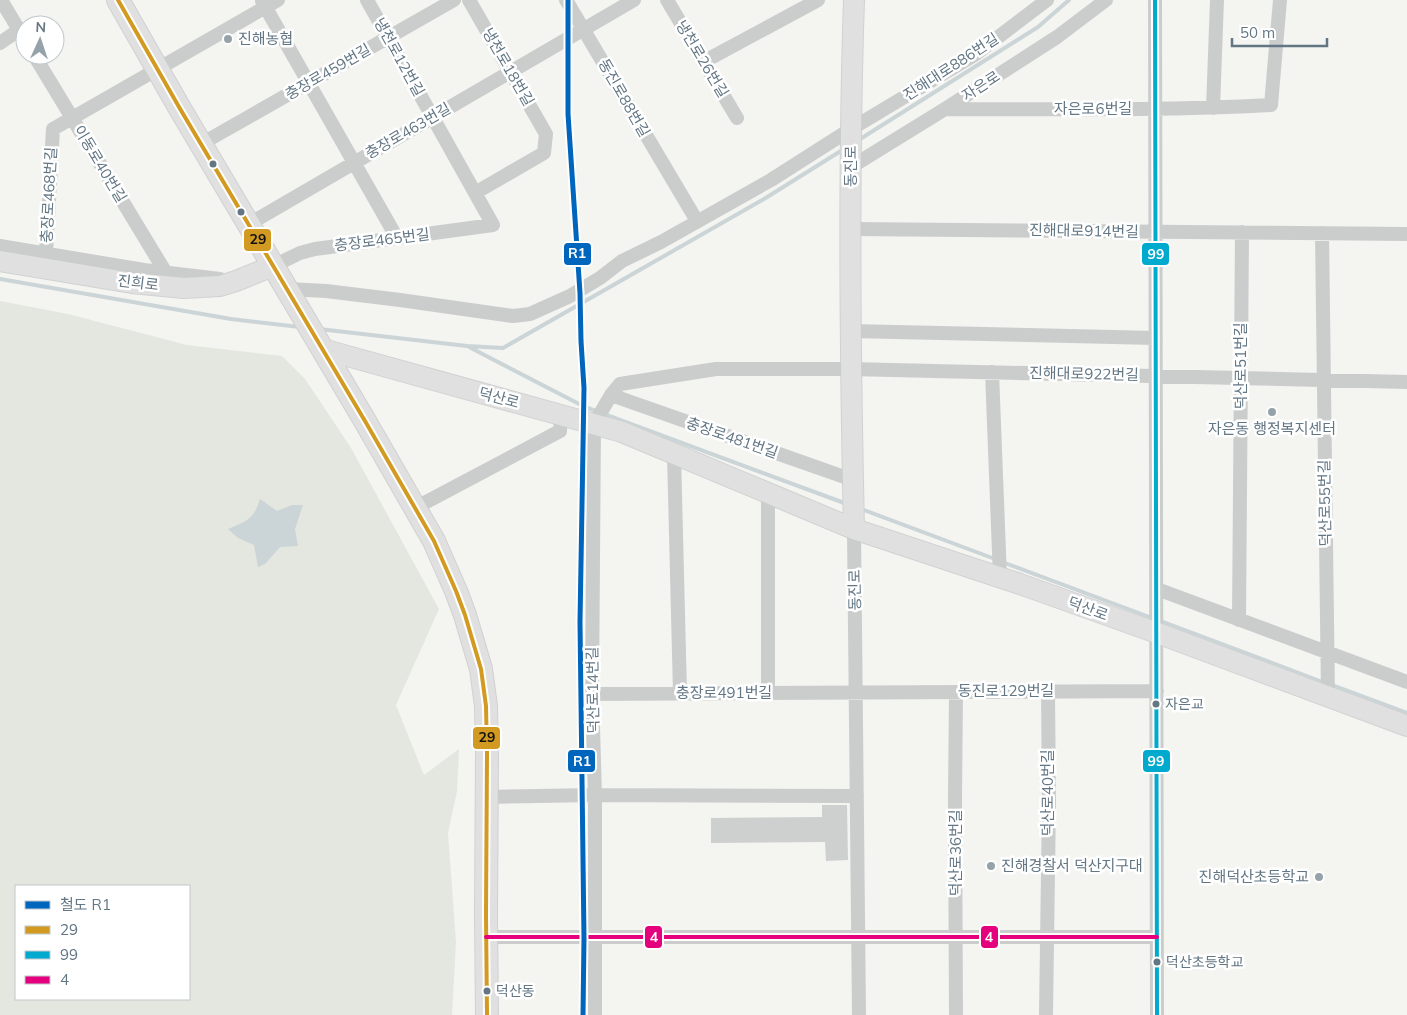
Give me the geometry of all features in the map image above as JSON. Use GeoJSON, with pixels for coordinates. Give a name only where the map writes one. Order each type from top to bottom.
{"type":"FeatureCollection","features":[{"type":"Feature","properties":{"kind":"main road"},"geometry":{"type":"LineString","coordinates":[[118,0],[434,541],[456,591],[481,669],[486,712],[487,1015]]}},
{"type":"Feature","properties":{"kind":"street"},"geometry":{"type":"LineString","coordinates":[[1,0],[15,23]]}},
{"type":"Feature","properties":{"kind":"street","name":"냉천로12번길"},"geometry":{"type":"LineString","coordinates":[[367,0],[494,225]]}},
{"type":"Feature","properties":{"kind":"street","name":"충장로459번길"},"geometry":{"type":"LineString","coordinates":[[202,144],[454,0]]}},
{"type":"Feature","properties":{"kind":"street","name":"냉천로18번길"},"geometry":{"type":"LineString","coordinates":[[469,0],[546,134],[544,153],[475,193]]}},
{"type":"Feature","properties":{"kind":"street"},"geometry":{"type":"LineString","coordinates":[[584,29],[634,0]]}},
{"type":"Feature","properties":{"kind":"street","name":"냉천로26번길"},"geometry":{"type":"LineString","coordinates":[[667,0],[737,118]]}},
{"type":"Feature","properties":{"kind":"street"},"geometry":{"type":"LineString","coordinates":[[703,62],[818,0]]}},
{"type":"Feature","properties":{"kind":"street","name":"동진로"},"geometry":{"type":"LineString","coordinates":[[854,0],[851,129],[850,376],[854,529],[859,1015]]}},
{"type":"Feature","properties":{"kind":"street","name":"진해대로886번길"},"geometry":{"type":"LineString","coordinates":[[288,291],[326,291],[512,316],[530,314],[572,295],[600,278],[622,261],[661,242],[771,180],[851,129],[976,54],[1047,0]]}},
{"type":"Feature","properties":{"kind":"street","name":"자은로"},"geometry":{"type":"LineString","coordinates":[[851,167],[946,109],[1057,37],[1106,0]]}},
{"type":"Feature","properties":{"kind":"street"},"geometry":{"type":"LineString","coordinates":[[1155,0],[1157,1015]]}},
{"type":"Feature","properties":{"kind":"street"},"geometry":{"type":"LineString","coordinates":[[1213,108],[1217,0]]}},
{"type":"Feature","properties":{"kind":"street","name":"자은로6번길"},"geometry":{"type":"LineString","coordinates":[[946,109],[1155,109],[1271,105],[1280,0]]}},
{"type":"Feature","properties":{"kind":"street","name":"동진로88번길"},"geometry":{"type":"LineString","coordinates":[[567,1],[694,216]]}},
{"type":"Feature","properties":{"kind":"street"},"geometry":{"type":"LineString","coordinates":[[72,118],[158,70],[268,2],[309,83],[396,238]]}},
{"type":"Feature","properties":{"kind":"street","name":"충장로463번길"},"geometry":{"type":"LineString","coordinates":[[249,224],[584,29]]}},
{"type":"Feature","properties":{"kind":"street"},"geometry":{"type":"LineString","coordinates":[[0,43],[15,38]]}},
{"type":"Feature","properties":{"kind":"street","name":"이동로40번길"},"geometry":{"type":"LineString","coordinates":[[40,65],[166,273]]}},
{"type":"Feature","properties":{"kind":"street","name":"충장로468번길"},"geometry":{"type":"LineString","coordinates":[[46,254],[53,129],[72,118]]}},
{"type":"Feature","properties":{"kind":"street","name":"충장로465번길"},"geometry":{"type":"LineString","coordinates":[[273,266],[300,253],[315,249],[494,225]]}},
{"type":"Feature","properties":{"kind":"street","name":"진해대로914번길"},"geometry":{"type":"LineString","coordinates":[[851,229],[1407,234]]}},
{"type":"Feature","properties":{"kind":"street","name":"덕산로51번길"},"geometry":{"type":"LineString","coordinates":[[1239,620],[1242,232]]}},
{"type":"Feature","properties":{"kind":"street","name":"덕산로55번길"},"geometry":{"type":"LineString","coordinates":[[1322,233],[1328,696]]}},
{"type":"Feature","properties":{"kind":"street","name":"충장로468번길"},"geometry":{"type":"LineString","coordinates":[[0,246],[166,273],[236,281]]}},
{"type":"Feature","properties":{"kind":"street","name":"진희로"},"geometry":{"type":"LineString","coordinates":[[0,261],[132,283],[184,288],[212,287],[236,281],[273,266]]}},
{"type":"Feature","properties":{"kind":"street"},"geometry":{"type":"LineString","coordinates":[[850,331],[1156,338]]}},
{"type":"Feature","properties":{"kind":"street","name":"덕산로"},"geometry":{"type":"LineString","coordinates":[[322,349],[622,432],[854,529],[1157,633],[1407,726]]}},
{"type":"Feature","properties":{"kind":"street"},"geometry":{"type":"LineString","coordinates":[[594,424],[611,395],[620,384],[716,369],[850,376]]}},
{"type":"Feature","properties":{"kind":"street"},"geometry":{"type":"LineString","coordinates":[[992,372],[1000,578]]}},
{"type":"Feature","properties":{"kind":"street","name":"진해대로922번길"},"geometry":{"type":"LineString","coordinates":[[850,376],[992,372],[1407,382]]}},
{"type":"Feature","properties":{"kind":"street","name":"충장로481번길"},"geometry":{"type":"LineString","coordinates":[[611,395],[853,480]]}},
{"type":"Feature","properties":{"kind":"street"},"geometry":{"type":"LineString","coordinates":[[415,508],[560,431],[561,415]]}},
{"type":"Feature","properties":{"kind":"street","name":"덕산로14번길"},"geometry":{"type":"LineString","coordinates":[[594,424],[592,694],[595,795],[595,1015]]}},
{"type":"Feature","properties":{"kind":"street"},"geometry":{"type":"LineString","coordinates":[[674,454],[680,693]]}},
{"type":"Feature","properties":{"kind":"street"},"geometry":{"type":"LineString","coordinates":[[768,494],[768,693]]}},
{"type":"Feature","properties":{"kind":"street"},"geometry":{"type":"LineString","coordinates":[[1157,589],[1407,682]]}},
{"type":"Feature","properties":{"kind":"street","name":"덕산로40번길"},"geometry":{"type":"LineString","coordinates":[[1046,1015],[1049,801],[1048,691]]}},
{"type":"Feature","properties":{"kind":"street","name":"동진로129번길"},"geometry":{"type":"LineString","coordinates":[[856,692],[1157,691]]}},
{"type":"Feature","properties":{"kind":"street","name":"충장로491번길"},"geometry":{"type":"LineString","coordinates":[[592,694],[856,692]]}},
{"type":"Feature","properties":{"kind":"street","name":"덕산로36번길"},"geometry":{"type":"LineString","coordinates":[[956,692],[956,1015]]}},
{"type":"Feature","properties":{"kind":"street"},"geometry":{"type":"LineString","coordinates":[[487,796],[857,796]]}},
{"type":"Feature","properties":{"kind":"street"},"geometry":{"type":"LineString","coordinates":[[486,937],[1157,937]]}},
{"type":"Feature","properties":{"kind":"shaded area"},"geometry":{"type":"Polygon","coordinates":[[[0,301],[68,314],[187,345],[282,356],[305,379],[351,448],[439,609],[396,705],[424,775],[459,749],[457,791],[448,833],[456,942],[452,1015],[0,1015],[0,301]]]}},
{"type":"Feature","properties":{"kind":"shaded area"},"geometry":{"type":"Polygon","coordinates":[[[260,499],[277,511],[292,505],[303,505],[295,529],[298,546],[280,547],[265,564],[258,567],[254,545],[238,538],[228,529],[249,518],[255,511],[260,499]]]}},
{"type":"Feature","properties":{"kind":"building"},"geometry":{"type":"Polygon","coordinates":[[[822,805],[847,805],[848,860],[826,861],[825,842],[711,843],[711,818],[822,817],[822,805]]]}},
{"type":"Feature","properties":{"kind":"waterway"},"geometry":{"type":"LineString","coordinates":[[857,141],[1038,27],[1069,0]]}},
{"type":"Feature","properties":{"kind":"waterway"},"geometry":{"type":"LineString","coordinates":[[319,329],[467,346],[503,348],[764,199],[844,149]]}},
{"type":"Feature","properties":{"kind":"waterway"},"geometry":{"type":"LineString","coordinates":[[0,279],[231,319],[300,327]]}},
{"type":"Feature","properties":{"kind":"waterway"},"geometry":{"type":"LineString","coordinates":[[469,347],[585,407],[847,504]]}},
{"type":"Feature","properties":{"kind":"waterway"},"geometry":{"type":"LineString","coordinates":[[861,509],[995,559]]}},
{"type":"Feature","properties":{"kind":"waterway"},"geometry":{"type":"LineString","coordinates":[[1002,562],[1152,618]]}},
{"type":"Feature","properties":{"kind":"waterway"},"geometry":{"type":"LineString","coordinates":[[1158,620],[1325,683]]}},
{"type":"Feature","properties":{"kind":"waterway"},"geometry":{"type":"LineString","coordinates":[[1332,685],[1407,713]]}},
{"type":"Feature","properties":{"kind":"rail line","name":"R1"},"geometry":{"type":"LineString","coordinates":[[568,0],[568,114],[580,293],[584,388],[580,622],[584,938],[583,1015]]}},
{"type":"Feature","properties":{"kind":"transit line","name":"29"},"geometry":{"type":"LineString","coordinates":[[118,0],[434,541],[465,615],[481,669],[486,706],[487,1015]]}},
{"type":"Feature","properties":{"kind":"transit line","name":"99"},"geometry":{"type":"LineString","coordinates":[[1155,0],[1157,1015]]}},
{"type":"Feature","properties":{"kind":"transit line","name":"4"},"geometry":{"type":"LineString","coordinates":[[486,937],[1157,937]]}},
{"type":"Feature","properties":{"kind":"place","name":"진해농협"},"geometry":{"type":"Point","coordinates":[228,39]}},
{"type":"Feature","properties":{"kind":"place","name":"자은동 행정복지센터"},"geometry":{"type":"Point","coordinates":[1272,412]}},
{"type":"Feature","properties":{"kind":"place","name":"자은교"},"geometry":{"type":"Point","coordinates":[1156,704]}},
{"type":"Feature","properties":{"kind":"place","name":"진해경찰서 덕산지구대"},"geometry":{"type":"Point","coordinates":[991,866]}},
{"type":"Feature","properties":{"kind":"place","name":"진해덕산초등학교"},"geometry":{"type":"Point","coordinates":[1319,877]}},
{"type":"Feature","properties":{"kind":"place","name":"덕산초등학교"},"geometry":{"type":"Point","coordinates":[1157,962]}},
{"type":"Feature","properties":{"kind":"place","name":"덕산동"},"geometry":{"type":"Point","coordinates":[487,991]}}]}
